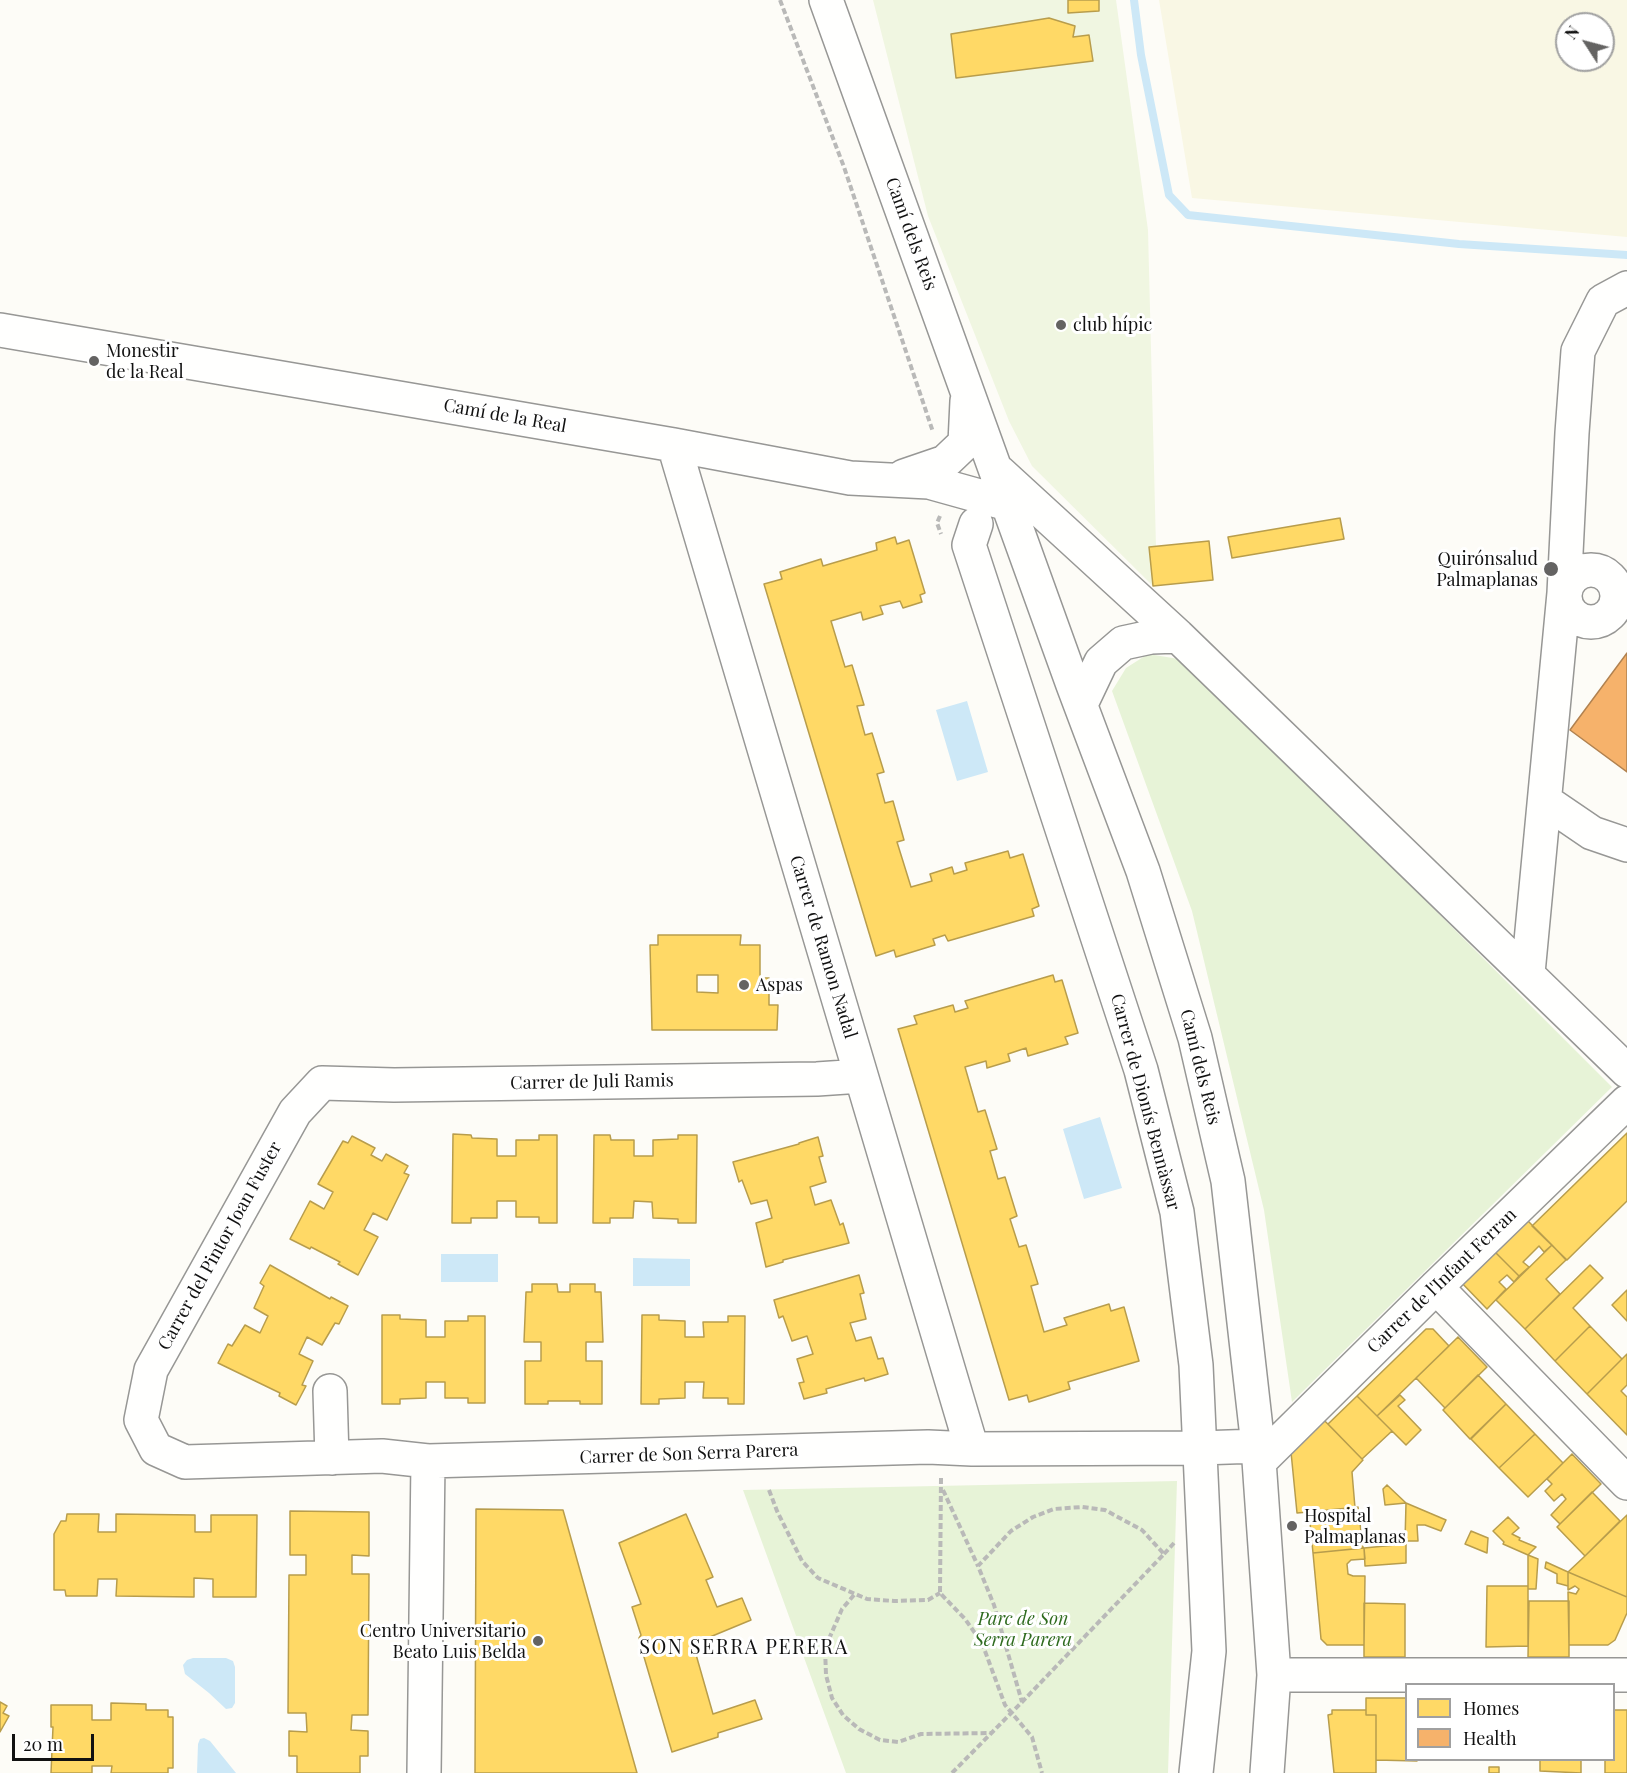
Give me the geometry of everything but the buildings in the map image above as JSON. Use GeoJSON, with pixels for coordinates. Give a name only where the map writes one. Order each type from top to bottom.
{"type":"FeatureCollection","features":[{"type":"Feature","properties":{"kind":"street","name":"Camí dels Reis"},"geometry":{"type":"LineString","coordinates":[[826,0],[968,390],[994,468],[1143,871],[1195,1038],[1228,1181],[1259,1454]]}},
{"type":"Feature","properties":{"kind":"street"},"geometry":{"type":"LineString","coordinates":[[1528,973],[1564,593],[1578,351],[1603,301],[1627,288]]}},
{"type":"Feature","properties":{"kind":"street","name":"Camí de la Real"},"geometry":{"type":"LineString","coordinates":[[0,330],[674,445],[850,478],[930,482],[1008,504]]}},
{"type":"Feature","properties":{"kind":"street"},"geometry":{"type":"LineString","coordinates":[[894,480],[945,462],[965,443],[968,390]]}},
{"type":"Feature","properties":{"kind":"street","name":"Carrer de Ramon Nadal"},"geometry":{"type":"LineString","coordinates":[[674,445],[972,1449]]}},
{"type":"Feature","properties":{"kind":"street","name":"Camí dels Reis"},"geometry":{"type":"LineString","coordinates":[[994,468],[1178,636],[1627,1071]]}},
{"type":"Feature","properties":{"kind":"street"},"geometry":{"type":"LineString","coordinates":[[894,480],[946,503],[1000,541],[1044,602]]}},
{"type":"Feature","properties":{"kind":"street","name":"Carrer de Dionís Bennàssar"},"geometry":{"type":"LineString","coordinates":[[976,525],[969,545],[1141,1070],[1177,1212],[1196,1365],[1209,1651],[1196,1773]]}},
{"type":"Feature","properties":{"kind":"street"},"geometry":{"type":"LineString","coordinates":[[1556,681],[1597,621],[1611,612],[1617,597],[1613,580],[1598,570],[1589,569],[1580,572],[1567,585],[1564,593],[1568,610],[1574,616],[1581,620],[1597,621]]}},
{"type":"Feature","properties":{"kind":"street"},"geometry":{"type":"LineString","coordinates":[[1081,704],[1101,662],[1124,643],[1150,637],[1178,636]]}},
{"type":"Feature","properties":{"kind":"street"},"geometry":{"type":"LineString","coordinates":[[1545,801],[1592,833],[1627,845]]}},
{"type":"Feature","properties":{"kind":"street","name":"Carrer de Juli Ramis"},"geometry":{"type":"LineString","coordinates":[[322,1083],[453,1084],[817,1079],[861,1076]]}},
{"type":"Feature","properties":{"kind":"street","name":"Carrer del Pintor Joan Fuster"},"geometry":{"type":"LineString","coordinates":[[141,1420],[151,1370],[296,1112],[322,1083]]}},
{"type":"Feature","properties":{"kind":"street","name":"Carrer de l'Infant Ferran"},"geometry":{"type":"LineString","coordinates":[[1259,1454],[1627,1102]]}},
{"type":"Feature","properties":{"kind":"street"},"geometry":{"type":"LineString","coordinates":[[1436,1287],[1627,1483]]}},
{"type":"Feature","properties":{"kind":"street"},"geometry":{"type":"LineString","coordinates":[[330,1391],[332,1458]]}},
{"type":"Feature","properties":{"kind":"street","name":"Carrer de Son Serra Parera"},"geometry":{"type":"LineString","coordinates":[[141,1420],[156,1449],[185,1462],[382,1456],[428,1461],[928,1447],[972,1449],[1200,1448],[1259,1454]]}},
{"type":"Feature","properties":{"kind":"street"},"geometry":{"type":"LineString","coordinates":[[1259,1454],[1274,1675],[1267,1773]]}},
{"type":"Feature","properties":{"kind":"street"},"geometry":{"type":"LineString","coordinates":[[424,1773],[428,1461]]}},
{"type":"Feature","properties":{"kind":"street"},"geometry":{"type":"LineString","coordinates":[[1274,1675],[1627,1675]]}},
{"type":"Feature","properties":{"kind":"path"},"geometry":{"type":"LineString","coordinates":[[780,0],[844,167],[945,462]]}},
{"type":"Feature","properties":{"kind":"path"},"geometry":{"type":"LineString","coordinates":[[945,543],[937,523],[946,503]]}},
{"type":"Feature","properties":{"kind":"path"},"geometry":{"type":"LineString","coordinates":[[1022,1702],[994,1605],[941,1486],[940,1593],[965,1619],[982,1643],[1005,1706],[1032,1737],[1042,1773]]}},
{"type":"Feature","properties":{"kind":"path"},"geometry":{"type":"LineString","coordinates":[[769,1490],[802,1561],[818,1578],[867,1599],[928,1600],[940,1593]]}},
{"type":"Feature","properties":{"kind":"path"},"geometry":{"type":"LineString","coordinates":[[952,1773],[1164,1554],[1142,1530],[1105,1510],[1082,1507],[1054,1509],[1033,1517],[1011,1531],[978,1566]]}},
{"type":"Feature","properties":{"kind":"path"},"geometry":{"type":"LineString","coordinates":[[854,1594],[842,1609],[825,1648],[826,1675],[832,1698],[843,1715],[860,1729],[880,1740],[898,1742],[921,1734],[992,1733]]}},
{"type":"Feature","properties":{"kind":"shaded area"},"geometry":{"type":"Polygon","coordinates":[[[1159,0],[1627,0],[1627,237],[1192,198],[1159,0]]]}},
{"type":"Feature","properties":{"kind":"green space","name":"club hípic"},"geometry":{"type":"Polygon","coordinates":[[[873,0],[1116,0],[1148,230],[1156,547],[1149,548],[1153,586],[1032,466],[1009,421],[928,216],[873,0]]]}},
{"type":"Feature","properties":{"kind":"green space"},"geometry":{"type":"Polygon","coordinates":[[[1148,654],[1185,660],[1612,1087],[1292,1402],[1264,1210],[1192,911],[1112,691],[1126,668],[1148,654]]]}},
{"type":"Feature","properties":{"kind":"green space","name":"Parc de Son Serra Parera"},"geometry":{"type":"Polygon","coordinates":[[[1177,1481],[1168,1773],[846,1773],[743,1490],[1177,1481]]]}},
{"type":"Feature","properties":{"kind":"water"},"geometry":{"type":"Polygon","coordinates":[[[967,701],[988,772],[957,781],[936,710],[967,701]]]}},
{"type":"Feature","properties":{"kind":"water"},"geometry":{"type":"Polygon","coordinates":[[[1100,1117],[1122,1188],[1084,1199],[1063,1129],[1100,1117]]]}},
{"type":"Feature","properties":{"kind":"water"},"geometry":{"type":"Polygon","coordinates":[[[441,1254],[498,1254],[498,1282],[441,1282],[441,1254]]]}},
{"type":"Feature","properties":{"kind":"water"},"geometry":{"type":"Polygon","coordinates":[[[633,1258],[690,1259],[690,1286],[633,1286],[633,1258]]]}},
{"type":"Feature","properties":{"kind":"water"},"geometry":{"type":"Polygon","coordinates":[[[226,1658],[233,1661],[235,1703],[232,1708],[226,1709],[185,1674],[183,1665],[187,1660],[226,1658]]]}},
{"type":"Feature","properties":{"kind":"water"},"geometry":{"type":"Polygon","coordinates":[[[200,1739],[210,1741],[236,1773],[197,1773],[198,1744],[200,1739]]]}},
{"type":"Feature","properties":{"kind":"waterway"},"geometry":{"type":"LineString","coordinates":[[1134,0],[1141,55],[1169,195],[1188,215],[1459,244],[1627,255]]}},
{"type":"Feature","properties":{"kind":"place","name":"club hípic"},"geometry":{"type":"Point","coordinates":[1061,325]}},
{"type":"Feature","properties":{"kind":"place","name":"Monestir de la Real"},"geometry":{"type":"Point","coordinates":[94,361]}},
{"type":"Feature","properties":{"kind":"place","name":"Quirónsalud Palmaplanas"},"geometry":{"type":"Point","coordinates":[1551,569]}},
{"type":"Feature","properties":{"kind":"place","name":"Aspas"},"geometry":{"type":"Point","coordinates":[744,985]}},
{"type":"Feature","properties":{"kind":"place","name":"Hospital Palmaplanas"},"geometry":{"type":"Point","coordinates":[1292,1526]}},
{"type":"Feature","properties":{"kind":"place","name":"Centro Universitario Beato Luis Belda"},"geometry":{"type":"Point","coordinates":[538,1641]}},
{"type":"Feature","properties":{"kind":"district","name":"SON SERRA PERERA"},"geometry":{"type":"Point","coordinates":[744,1648]}}]}
